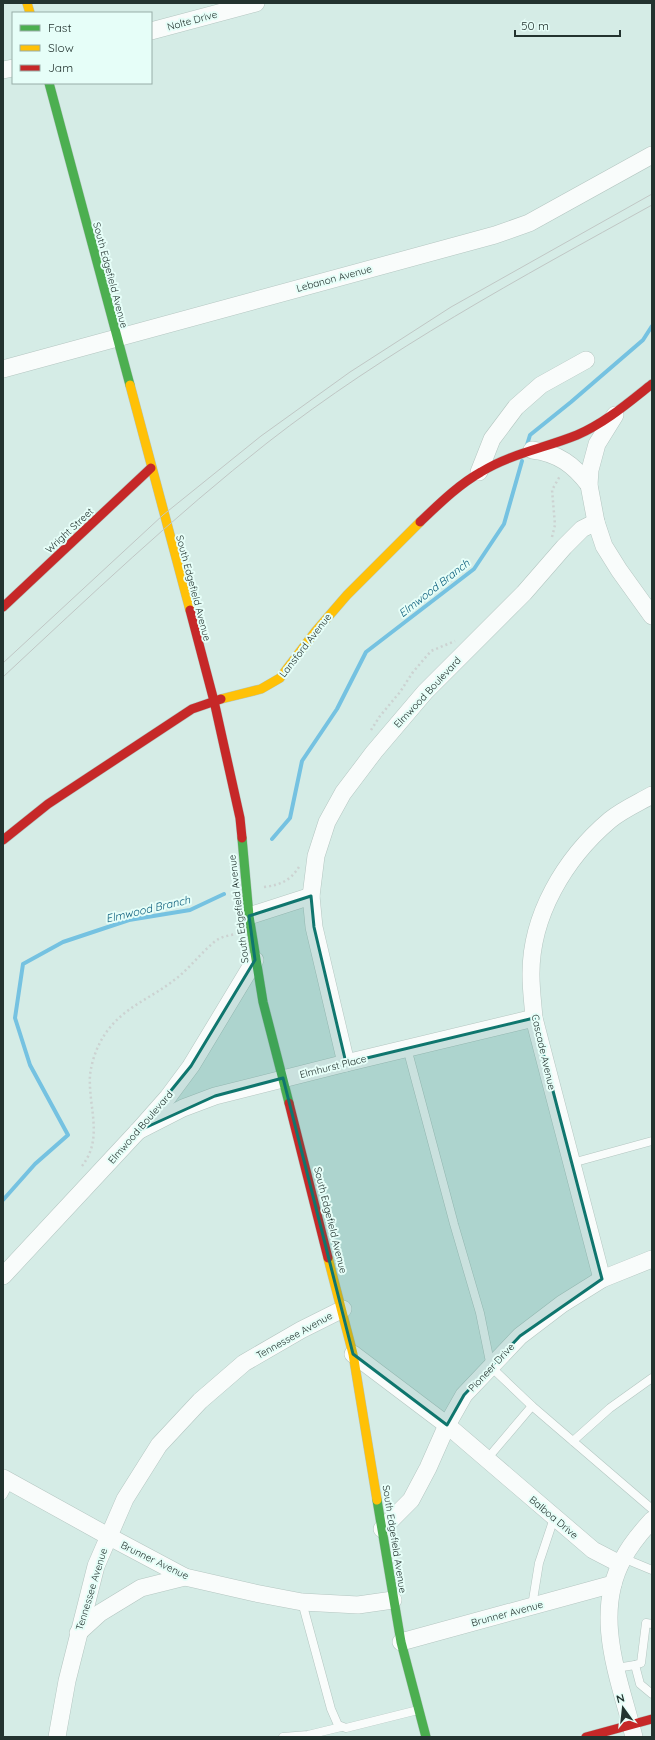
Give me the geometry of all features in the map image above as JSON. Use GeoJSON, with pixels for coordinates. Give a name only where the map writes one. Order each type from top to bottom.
{"type":"FeatureCollection","features":[{"type":"Feature","properties":{"kind":"street","name":"Nolte Drive"},"geometry":{"type":"LineString","coordinates":[[152,31],[256,3]]}},
{"type":"Feature","properties":{"kind":"street","name":"South Edgefield Avenue"},"geometry":{"type":"LineString","coordinates":[[49,84],[214,701],[240,818],[249,916],[263,1002],[343,1309],[353,1354],[401,1642],[426,1737]]}},
{"type":"Feature","properties":{"kind":"street","name":"Lebanon Avenue"},"geometry":{"type":"LineString","coordinates":[[3,369],[495,235],[535,220],[652,155]]}},
{"type":"Feature","properties":{"kind":"street","name":"Lansford Avenue"},"geometry":{"type":"LineString","coordinates":[[479,472],[492,440],[516,407],[541,385],[586,360]]}},
{"type":"Feature","properties":{"kind":"street"},"geometry":{"type":"LineString","coordinates":[[650,609],[604,546],[596,522],[589,485],[590,470],[597,444],[609,422],[617,413],[652,384]]}},
{"type":"Feature","properties":{"kind":"street"},"geometry":{"type":"LineString","coordinates":[[532,450],[579,434],[617,413]]}},
{"type":"Feature","properties":{"kind":"street","name":"Lansford Avenue"},"geometry":{"type":"LineString","coordinates":[[3,840],[61,795],[192,709],[214,701],[256,692],[276,682],[287,671],[318,628],[358,581],[403,537],[479,472],[532,450]]}},
{"type":"Feature","properties":{"kind":"street"},"geometry":{"type":"LineString","coordinates":[[532,450],[544,451],[561,458],[576,470],[589,485]]}},
{"type":"Feature","properties":{"kind":"street","name":"Wright Street"},"geometry":{"type":"LineString","coordinates":[[3,607],[151,468]]}},
{"type":"Feature","properties":{"kind":"street","name":"Elmwood Boulevard"},"geometry":{"type":"LineString","coordinates":[[346,1062],[314,927],[310,896],[316,856],[327,822],[343,793],[374,752],[425,692],[524,593],[564,547],[582,529],[596,522]]}},
{"type":"Feature","properties":{"kind":"street","name":"Cascade Avenue"},"geometry":{"type":"LineString","coordinates":[[602,1279],[534,1018],[531,975],[533,946],[542,914],[555,886],[586,842],[611,819],[652,796]]}},
{"type":"Feature","properties":{"kind":"street"},"geometry":{"type":"LineString","coordinates":[[249,916],[310,896]]}},
{"type":"Feature","properties":{"kind":"street","name":"Elmwood Boulevard"},"geometry":{"type":"LineString","coordinates":[[3,1276],[168,1097],[191,1066],[255,960]]}},
{"type":"Feature","properties":{"kind":"street","name":"Elmhurst Place"},"geometry":{"type":"LineString","coordinates":[[138,1131],[184,1108],[215,1096],[346,1062],[534,1018]]}},
{"type":"Feature","properties":{"kind":"street","name":"Pioneer Drive"},"geometry":{"type":"LineString","coordinates":[[382,1529],[411,1500],[464,1396],[520,1336],[562,1304],[602,1279],[652,1259]]}},
{"type":"Feature","properties":{"kind":"street","name":"Tennessee Avenue"},"geometry":{"type":"LineString","coordinates":[[58,1737],[67,1681],[96,1566],[125,1499],[159,1445],[200,1401],[244,1363],[301,1330],[343,1309]]}},
{"type":"Feature","properties":{"kind":"street","name":"Balboa Drive"},"geometry":{"type":"LineString","coordinates":[[353,1354],[448,1425],[554,1518],[593,1550],[622,1561]]}},
{"type":"Feature","properties":{"kind":"street","name":"Brunner Avenue"},"geometry":{"type":"LineString","coordinates":[[5,1485],[108,1536],[185,1577],[302,1602],[358,1605],[394,1600]]}},
{"type":"Feature","properties":{"kind":"street"},"geometry":{"type":"LineString","coordinates":[[633,1731],[616,1668],[610,1639],[608,1611],[613,1584],[622,1561],[637,1537],[652,1520]]}},
{"type":"Feature","properties":{"kind":"street"},"geometry":{"type":"LineString","coordinates":[[78,1633],[100,1613],[141,1588],[185,1577]]}},
{"type":"Feature","properties":{"kind":"street","name":"Brunner Avenue"},"geometry":{"type":"LineString","coordinates":[[401,1642],[613,1584]]}},
{"type":"Feature","properties":{"kind":"street"},"geometry":{"type":"LineString","coordinates":[[586,1737],[633,1731],[652,1719]]}},
{"type":"Feature","properties":{"kind":"lane"},"geometry":{"type":"LineString","coordinates":[[407,1048],[452,1216],[480,1313],[491,1367],[532,1406],[652,1509]]}},
{"type":"Feature","properties":{"kind":"lane"},"geometry":{"type":"LineString","coordinates":[[572,1163],[652,1141]]}},
{"type":"Feature","properties":{"kind":"lane"},"geometry":{"type":"LineString","coordinates":[[572,1441],[610,1408],[652,1378]]}},
{"type":"Feature","properties":{"kind":"lane"},"geometry":{"type":"LineString","coordinates":[[487,1459],[532,1406]]}},
{"type":"Feature","properties":{"kind":"lane"},"geometry":{"type":"LineString","coordinates":[[532,1606],[539,1563],[554,1518]]}},
{"type":"Feature","properties":{"kind":"lane"},"geometry":{"type":"LineString","coordinates":[[622,1561],[652,1570]]}},
{"type":"Feature","properties":{"kind":"lane"},"geometry":{"type":"LineString","coordinates":[[302,1602],[336,1722],[341,1727]]}},
{"type":"Feature","properties":{"kind":"lane"},"geometry":{"type":"LineString","coordinates":[[616,1668],[635,1666],[641,1663],[649,1624]]}},
{"type":"Feature","properties":{"kind":"lane"},"geometry":{"type":"LineString","coordinates":[[635,1666],[640,1684],[652,1694]]}},
{"type":"Feature","properties":{"kind":"lane"},"geometry":{"type":"LineString","coordinates":[[283,1737],[308,1735],[341,1727],[346,1728],[418,1710]]}},
{"type":"Feature","properties":{"kind":"path"},"geometry":{"type":"LineString","coordinates":[[78,1171],[90,1154],[94,1142],[95,1126],[90,1091],[90,1074],[98,1046],[108,1030],[130,1008],[174,981],[188,969],[213,942],[223,937],[237,934]]}},
{"type":"Feature","properties":{"kind":"highlighted area"},"geometry":{"type":"Polygon","coordinates":[[[311,896],[314,927],[346,1063],[534,1018],[602,1279],[520,1336],[464,1395],[447,1425],[353,1354],[283,1078],[215,1096],[138,1131],[191,1066],[255,960],[249,916],[311,896]]]}},
{"type":"Feature","properties":{"kind":"waterway","name":"Elmwood Branch"},"geometry":{"type":"LineString","coordinates":[[527,445],[530,435],[643,340],[652,326]]}},
{"type":"Feature","properties":{"kind":"waterway","name":"Elmwood Branch"},"geometry":{"type":"LineString","coordinates":[[272,839],[290,818],[302,761],[337,709],[366,652],[474,569],[504,524],[522,461]]}},
{"type":"Feature","properties":{"kind":"waterway","name":"Elmwood Branch"},"geometry":{"type":"LineString","coordinates":[[3,1200],[35,1164],[68,1135],[30,1065],[15,1018],[23,964],[63,942],[129,920],[190,910],[224,894]]}},
{"type":"Feature","properties":{"kind":"tram line"},"geometry":{"type":"LineString","coordinates":[[3,663],[163,515],[261,436],[350,372],[451,307],[652,194]]}},
{"type":"Feature","properties":{"kind":"tram line"},"geometry":{"type":"LineString","coordinates":[[3,677],[165,528],[232,471],[312,409],[406,346],[455,316],[652,205]]}},
{"type":"Feature","properties":{"kind":"traffic: fast"},"geometry":{"type":"LineString","coordinates":[[49,84],[130,385]]}},
{"type":"Feature","properties":{"kind":"traffic: fast"},"geometry":{"type":"LineString","coordinates":[[242,838],[249,916],[263,1002],[289,1103]]}},
{"type":"Feature","properties":{"kind":"traffic: fast"},"geometry":{"type":"LineString","coordinates":[[377,1500],[401,1642],[426,1737]]}},
{"type":"Feature","properties":{"kind":"traffic: slow"},"geometry":{"type":"LineString","coordinates":[[27,3],[30,12]]}},
{"type":"Feature","properties":{"kind":"traffic: slow"},"geometry":{"type":"LineString","coordinates":[[130,385],[190,610]]}},
{"type":"Feature","properties":{"kind":"traffic: slow"},"geometry":{"type":"LineString","coordinates":[[221,699],[261,689],[280,678],[315,632],[347,595],[420,522]]}},
{"type":"Feature","properties":{"kind":"traffic: slow"},"geometry":{"type":"LineString","coordinates":[[328,1258],[353,1354],[377,1500]]}},
{"type":"Feature","properties":{"kind":"traffic: jam"},"geometry":{"type":"LineString","coordinates":[[420,522],[457,489],[481,472],[504,460],[565,440],[597,425],[652,384]]}},
{"type":"Feature","properties":{"kind":"traffic: jam"},"geometry":{"type":"LineString","coordinates":[[3,607],[151,468]]}},
{"type":"Feature","properties":{"kind":"traffic: jam"},"geometry":{"type":"LineString","coordinates":[[190,610],[214,701],[240,818],[242,838]]}},
{"type":"Feature","properties":{"kind":"traffic: jam"},"geometry":{"type":"LineString","coordinates":[[3,840],[48,804],[192,709],[221,699]]}},
{"type":"Feature","properties":{"kind":"traffic: jam"},"geometry":{"type":"LineString","coordinates":[[289,1103],[328,1258]]}},
{"type":"Feature","properties":{"kind":"traffic: jam"},"geometry":{"type":"LineString","coordinates":[[586,1737],[652,1719]]}}]}
